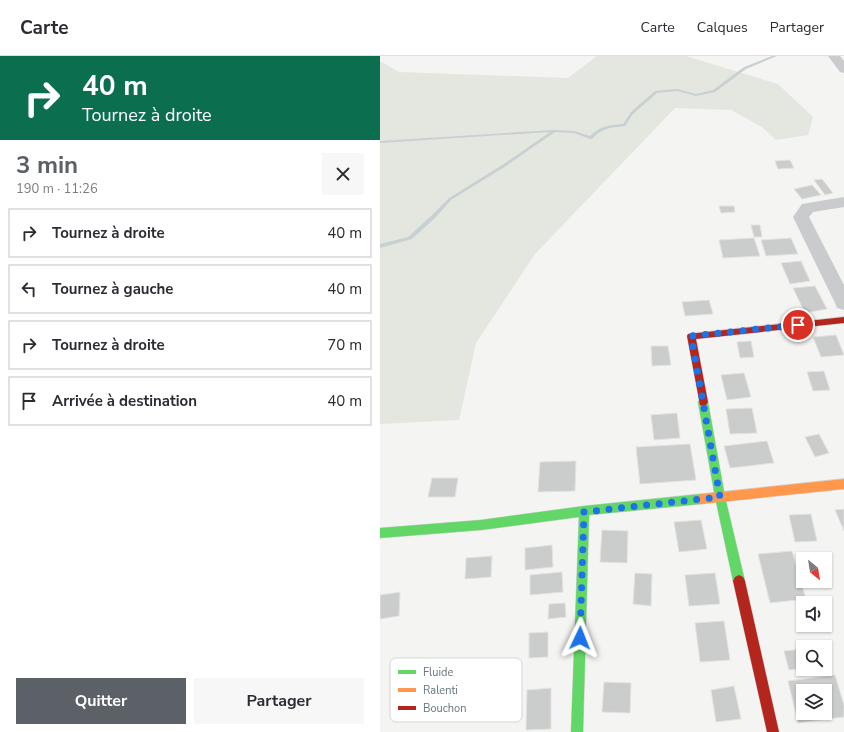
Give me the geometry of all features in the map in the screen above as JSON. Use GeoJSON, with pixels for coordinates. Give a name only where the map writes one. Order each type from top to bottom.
{"type":"FeatureCollection","features":[{"type":"Feature","properties":{"kind":"street"},"geometry":{"type":"LineString","coordinates":[[834,56],[844,61]]}},
{"type":"Feature","properties":{"kind":"street"},"geometry":{"type":"LineString","coordinates":[[834,56],[844,70]]}},
{"type":"Feature","properties":{"kind":"street"},"geometry":{"type":"LineString","coordinates":[[844,202],[808,208],[801,217],[844,303]]}},
{"type":"Feature","properties":{"kind":"street"},"geometry":{"type":"LineString","coordinates":[[773,732],[720,497],[691,336],[844,320]]}},
{"type":"Feature","properties":{"kind":"street"},"geometry":{"type":"LineString","coordinates":[[380,533],[481,525],[584,512],[844,484]]}},
{"type":"Feature","properties":{"kind":"street"},"geometry":{"type":"LineString","coordinates":[[577,732],[584,512]]}},
{"type":"Feature","properties":{"kind":"shaded area"},"geometry":{"type":"Polygon","coordinates":[[[597,56],[686,56],[778,84],[813,117],[808,135],[776,140],[762,127],[731,110],[675,108],[535,254],[476,343],[459,420],[380,424],[380,61],[399,72],[568,78],[597,56]]]}},
{"type":"Feature","properties":{"kind":"building"},"geometry":{"type":"Polygon","coordinates":[[[790,160],[794,168],[778,169],[775,161],[790,160]]]}},
{"type":"Feature","properties":{"kind":"building"},"geometry":{"type":"Polygon","coordinates":[[[822,179],[833,193],[825,195],[814,180],[822,179]]]}},
{"type":"Feature","properties":{"kind":"building"},"geometry":{"type":"Polygon","coordinates":[[[812,185],[821,195],[802,199],[794,189],[812,185]]]}},
{"type":"Feature","properties":{"kind":"building"},"geometry":{"type":"Polygon","coordinates":[[[719,206],[734,206],[735,212],[721,213],[719,206]]]}},
{"type":"Feature","properties":{"kind":"building"},"geometry":{"type":"Polygon","coordinates":[[[751,225],[760,225],[762,237],[754,237],[751,225]]]}},
{"type":"Feature","properties":{"kind":"building"},"geometry":{"type":"Polygon","coordinates":[[[754,238],[760,256],[723,258],[719,240],[754,238]]]}},
{"type":"Feature","properties":{"kind":"building"},"geometry":{"type":"Polygon","coordinates":[[[791,238],[798,254],[766,256],[761,240],[791,238]]]}},
{"type":"Feature","properties":{"kind":"building"},"geometry":{"type":"Polygon","coordinates":[[[801,261],[810,281],[790,284],[781,263],[801,261]]]}},
{"type":"Feature","properties":{"kind":"building"},"geometry":{"type":"Polygon","coordinates":[[[815,286],[827,309],[805,313],[793,288],[815,286]]]}},
{"type":"Feature","properties":{"kind":"building"},"geometry":{"type":"Polygon","coordinates":[[[709,300],[713,314],[685,316],[682,302],[709,300]]]}},
{"type":"Feature","properties":{"kind":"building"},"geometry":{"type":"Polygon","coordinates":[[[836,335],[844,355],[821,357],[813,337],[836,335]]]}},
{"type":"Feature","properties":{"kind":"building"},"geometry":{"type":"Polygon","coordinates":[[[751,341],[754,357],[740,358],[737,342],[751,341]]]}},
{"type":"Feature","properties":{"kind":"building"},"geometry":{"type":"Polygon","coordinates":[[[651,346],[668,346],[671,365],[652,366],[651,346]]]}},
{"type":"Feature","properties":{"kind":"building"},"geometry":{"type":"Polygon","coordinates":[[[824,371],[830,390],[813,391],[807,372],[824,371]]]}},
{"type":"Feature","properties":{"kind":"building"},"geometry":{"type":"Polygon","coordinates":[[[744,373],[751,397],[727,400],[721,375],[744,373]]]}},
{"type":"Feature","properties":{"kind":"building"},"geometry":{"type":"Polygon","coordinates":[[[752,408],[757,433],[730,434],[726,409],[752,408]]]}},
{"type":"Feature","properties":{"kind":"building"},"geometry":{"type":"Polygon","coordinates":[[[677,413],[680,438],[654,440],[651,415],[677,413]]]}},
{"type":"Feature","properties":{"kind":"building"},"geometry":{"type":"Polygon","coordinates":[[[819,434],[829,453],[815,457],[805,437],[819,434]]]}},
{"type":"Feature","properties":{"kind":"building"},"geometry":{"type":"Polygon","coordinates":[[[767,441],[774,463],[730,468],[724,446],[767,441]]]}},
{"type":"Feature","properties":{"kind":"building"},"geometry":{"type":"Polygon","coordinates":[[[690,444],[696,480],[640,484],[636,447],[690,444]]]}},
{"type":"Feature","properties":{"kind":"building"},"geometry":{"type":"Polygon","coordinates":[[[576,461],[575,491],[538,492],[540,462],[576,461]]]}},
{"type":"Feature","properties":{"kind":"building"},"geometry":{"type":"Polygon","coordinates":[[[432,478],[458,478],[455,497],[428,497],[432,478]]]}},
{"type":"Feature","properties":{"kind":"building"},"geometry":{"type":"Polygon","coordinates":[[[844,509],[844,531],[835,510],[844,509]]]}},
{"type":"Feature","properties":{"kind":"building"},"geometry":{"type":"Polygon","coordinates":[[[811,514],[817,541],[795,542],[789,515],[811,514]]]}},
{"type":"Feature","properties":{"kind":"building"},"geometry":{"type":"Polygon","coordinates":[[[701,520],[707,549],[679,552],[674,522],[701,520]]]}},
{"type":"Feature","properties":{"kind":"building"},"geometry":{"type":"Polygon","coordinates":[[[602,530],[628,531],[627,563],[600,562],[602,530]]]}},
{"type":"Feature","properties":{"kind":"building"},"geometry":{"type":"Polygon","coordinates":[[[552,545],[553,567],[525,570],[525,548],[552,545]]]}},
{"type":"Feature","properties":{"kind":"building"},"geometry":{"type":"Polygon","coordinates":[[[792,551],[796,565],[796,588],[803,588],[805,596],[796,596],[796,600],[770,603],[758,554],[792,551]]]}},
{"type":"Feature","properties":{"kind":"building"},"geometry":{"type":"Polygon","coordinates":[[[492,556],[491,577],[465,579],[466,558],[492,556]]]}},
{"type":"Feature","properties":{"kind":"building"},"geometry":{"type":"Polygon","coordinates":[[[562,572],[563,592],[530,595],[530,575],[562,572]]]}},
{"type":"Feature","properties":{"kind":"building"},"geometry":{"type":"Polygon","coordinates":[[[635,573],[652,574],[651,606],[633,604],[635,573]]]}},
{"type":"Feature","properties":{"kind":"building"},"geometry":{"type":"Polygon","coordinates":[[[715,573],[720,604],[689,606],[685,575],[715,573]]]}},
{"type":"Feature","properties":{"kind":"building"},"geometry":{"type":"Polygon","coordinates":[[[400,592],[399,616],[380,619],[380,595],[400,592]]]}},
{"type":"Feature","properties":{"kind":"building"},"geometry":{"type":"Polygon","coordinates":[[[565,603],[566,617],[548,619],[549,604],[565,603]]]}},
{"type":"Feature","properties":{"kind":"building"},"geometry":{"type":"Polygon","coordinates":[[[724,621],[730,660],[700,662],[695,623],[724,621]]]}},
{"type":"Feature","properties":{"kind":"building"},"geometry":{"type":"Polygon","coordinates":[[[548,632],[548,657],[529,658],[529,633],[548,632]]]}},
{"type":"Feature","properties":{"kind":"building"},"geometry":{"type":"Polygon","coordinates":[[[796,650],[796,669],[789,670],[784,651],[796,650]]]}},
{"type":"Feature","properties":{"kind":"building"},"geometry":{"type":"Polygon","coordinates":[[[835,675],[844,705],[844,717],[832,719],[832,684],[796,684],[796,715],[788,681],[835,675]]]}},
{"type":"Feature","properties":{"kind":"building"},"geometry":{"type":"Polygon","coordinates":[[[604,682],[631,683],[630,713],[602,712],[604,682]]]}},
{"type":"Feature","properties":{"kind":"building"},"geometry":{"type":"Polygon","coordinates":[[[734,686],[741,719],[716,722],[711,690],[734,686]]]}},
{"type":"Feature","properties":{"kind":"building"},"geometry":{"type":"Polygon","coordinates":[[[551,688],[551,729],[526,730],[527,690],[551,688]]]}},
{"type":"Feature","properties":{"kind":"building"},"geometry":{"type":"Polygon","coordinates":[[[797,720],[821,720],[798,723],[797,720]]]}},
{"type":"Feature","properties":{"kind":"waterway"},"geometry":{"type":"LineString","coordinates":[[380,246],[410,238],[450,199],[505,165],[554,131],[574,132],[591,138],[602,128],[624,125],[632,113],[656,92],[677,90],[696,95],[714,91],[745,68],[775,56]]}},
{"type":"Feature","properties":{"kind":"waterway"},"geometry":{"type":"LineString","coordinates":[[380,142],[553,131]]}},
{"type":"Feature","properties":{"kind":"traffic: fast"},"geometry":{"type":"LineString","coordinates":[[703,402],[720,497],[739,581]]}},
{"type":"Feature","properties":{"kind":"traffic: fast"},"geometry":{"type":"LineString","coordinates":[[380,533],[481,525],[584,511],[701,499]]}},
{"type":"Feature","properties":{"kind":"traffic: fast"},"geometry":{"type":"LineString","coordinates":[[577,732],[584,511]]}},
{"type":"Feature","properties":{"kind":"traffic: slow"},"geometry":{"type":"LineString","coordinates":[[701,499],[844,484]]}},
{"type":"Feature","properties":{"kind":"traffic: jam"},"geometry":{"type":"LineString","coordinates":[[703,402],[691,336],[844,320]]}},
{"type":"Feature","properties":{"kind":"traffic: jam"},"geometry":{"type":"LineString","coordinates":[[739,581],[773,732]]}},
{"type":"Feature","properties":{"kind":"route"},"geometry":{"type":"LineString","coordinates":[[580,638],[584,512],[720,497],[691,336],[798,325]]}}]}
